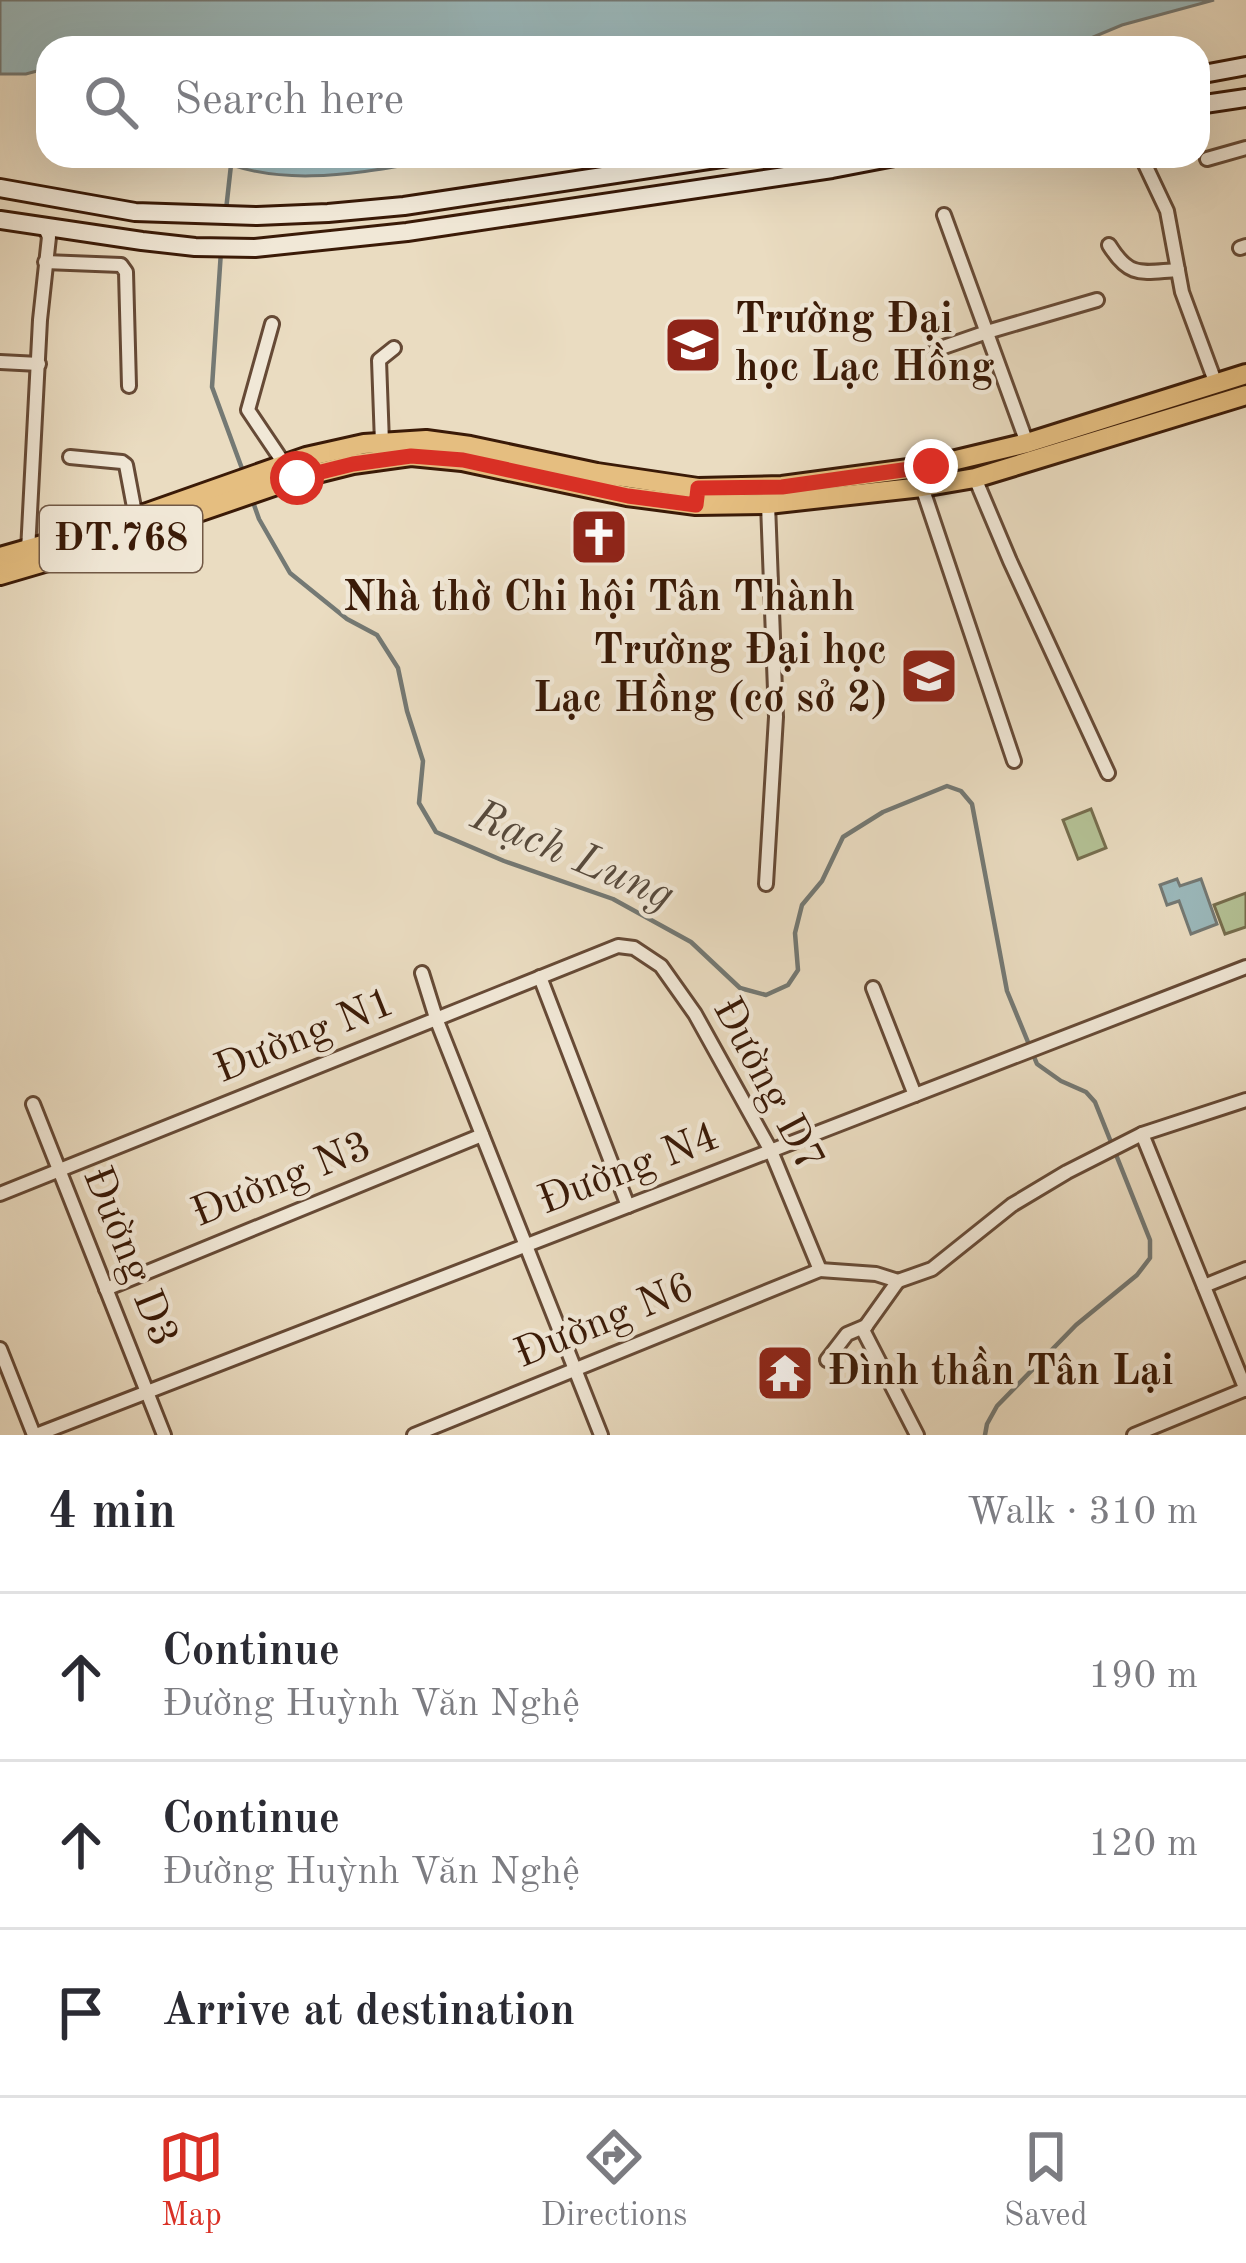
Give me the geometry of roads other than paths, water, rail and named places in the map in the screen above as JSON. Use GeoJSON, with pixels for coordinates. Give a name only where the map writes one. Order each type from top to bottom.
{"type":"FeatureCollection","features":[{"type":"Feature","properties":{"kind":"main road"},"geometry":{"type":"LineString","coordinates":[[1210,73],[1246,66]]}},
{"type":"Feature","properties":{"kind":"main road"},"geometry":{"type":"LineString","coordinates":[[1210,103],[1246,98]]}},
{"type":"Feature","properties":{"kind":"main road"},"geometry":{"type":"LineString","coordinates":[[0,188],[135,212],[328,213],[656,168]]}},
{"type":"Feature","properties":{"kind":"main road"},"geometry":{"type":"LineString","coordinates":[[0,220],[195,247],[246,248],[407,232],[837,168]]}},
{"type":"Feature","properties":{"kind":"main road","name":"ĐT.768"},"geometry":{"type":"LineString","coordinates":[[0,575],[99,546],[248,487],[306,457],[382,443],[426,440],[470,446],[697,497],[931,466],[1028,443],[1246,374]]}},
{"type":"Feature","properties":{"kind":"main road","name":"ĐT.768"},"geometry":{"type":"LineString","coordinates":[[0,557],[248,487],[411,456],[463,460],[612,493],[768,504],[922,488],[975,478],[1246,395]]}},
{"type":"Feature","properties":{"kind":"street"},"geometry":{"type":"LineString","coordinates":[[1210,158],[1246,148]]}},
{"type":"Feature","properties":{"kind":"street"},"geometry":{"type":"LineString","coordinates":[[1147,168],[1168,211],[1186,306],[1216,384]]}},
{"type":"Feature","properties":{"kind":"street"},"geometry":{"type":"LineString","coordinates":[[944,215],[1028,443]]}},
{"type":"Feature","properties":{"kind":"street"},"geometry":{"type":"LineString","coordinates":[[0,220],[45,228],[49,237],[28,550]]}},
{"type":"Feature","properties":{"kind":"street"},"geometry":{"type":"LineString","coordinates":[[1109,245],[1120,264],[1131,270],[1178,269]]}},
{"type":"Feature","properties":{"kind":"street"},"geometry":{"type":"LineString","coordinates":[[45,262],[109,263],[127,272],[129,386]]}},
{"type":"Feature","properties":{"kind":"street"},"geometry":{"type":"LineString","coordinates":[[935,350],[1097,300]]}},
{"type":"Feature","properties":{"kind":"street"},"geometry":{"type":"LineString","coordinates":[[272,324],[248,410],[285,465]]}},
{"type":"Feature","properties":{"kind":"street"},"geometry":{"type":"LineString","coordinates":[[382,443],[379,360],[394,348]]}},
{"type":"Feature","properties":{"kind":"street"},"geometry":{"type":"LineString","coordinates":[[0,362],[39,364]]}},
{"type":"Feature","properties":{"kind":"street"},"geometry":{"type":"LineString","coordinates":[[70,458],[126,465],[136,518]]}},
{"type":"Feature","properties":{"kind":"street"},"geometry":{"type":"LineString","coordinates":[[975,478],[1108,773]]}},
{"type":"Feature","properties":{"kind":"street"},"geometry":{"type":"LineString","coordinates":[[922,488],[1014,761]]}},
{"type":"Feature","properties":{"kind":"street"},"geometry":{"type":"LineString","coordinates":[[766,884],[776,717],[768,504]]}},
{"type":"Feature","properties":{"kind":"street","name":"Đường N1"},"geometry":{"type":"LineString","coordinates":[[0,1194],[619,946],[634,948]]}},
{"type":"Feature","properties":{"kind":"street","name":"Đường D7"},"geometry":{"type":"LineString","coordinates":[[634,948],[661,966],[694,1014],[771,1150],[820,1270]]}},
{"type":"Feature","properties":{"kind":"street","name":"Đường N4"},"geometry":{"type":"LineString","coordinates":[[35,1435],[1246,967]]}},
{"type":"Feature","properties":{"kind":"street"},"geometry":{"type":"LineString","coordinates":[[422,973],[601,1435]]}},
{"type":"Feature","properties":{"kind":"street"},"geometry":{"type":"LineString","coordinates":[[540,977],[628,1206]]}},
{"type":"Feature","properties":{"kind":"street"},"geometry":{"type":"LineString","coordinates":[[873,988],[915,1095]]}},
{"type":"Feature","properties":{"kind":"street"},"geometry":{"type":"LineString","coordinates":[[820,1270],[876,1274],[898,1281],[932,1269],[1012,1205],[1113,1148],[1246,1100]]}},
{"type":"Feature","properties":{"kind":"street","name":"Đường D3"},"geometry":{"type":"LineString","coordinates":[[33,1104],[164,1435]]}},
{"type":"Feature","properties":{"kind":"street"},"geometry":{"type":"LineString","coordinates":[[1134,1435],[1246,1389],[1142,1134]]}},
{"type":"Feature","properties":{"kind":"street","name":"Đường N3"},"geometry":{"type":"LineString","coordinates":[[106,1289],[482,1135]]}},
{"type":"Feature","properties":{"kind":"street"},"geometry":{"type":"LineString","coordinates":[[1204,1286],[1246,1268]]}},
{"type":"Feature","properties":{"kind":"street","name":"Đường N6"},"geometry":{"type":"LineString","coordinates":[[414,1435],[820,1270]]}},
{"type":"Feature","properties":{"kind":"street"},"geometry":{"type":"LineString","coordinates":[[898,1281],[863,1330],[917,1435]]}},
{"type":"Feature","properties":{"kind":"street"},"geometry":{"type":"LineString","coordinates":[[827,1360],[847,1334],[866,1326]]}},
{"type":"Feature","properties":{"kind":"street"},"geometry":{"type":"LineString","coordinates":[[0,1349],[35,1435]]}},
{"type":"Feature","properties":{"kind":"water"},"geometry":{"type":"Polygon","coordinates":[[[0,0],[1214,0],[1096,36],[36,36],[36,71],[0,74],[0,0]]]}},
{"type":"Feature","properties":{"kind":"water"},"geometry":{"type":"Polygon","coordinates":[[[243,168],[385,168],[333,175],[270,174],[243,168]]]}},
{"type":"Feature","properties":{"kind":"water"},"geometry":{"type":"Polygon","coordinates":[[[1177,879],[1180,886],[1201,879],[1217,924],[1191,934],[1179,901],[1167,905],[1160,885],[1177,879]]]}},
{"type":"Feature","properties":{"kind":"waterway","name":"Rạch Lung"},"geometry":{"type":"LineString","coordinates":[[226,210],[231,168]]}},
{"type":"Feature","properties":{"kind":"waterway","name":"Rạch Lung"},"geometry":{"type":"LineString","coordinates":[[221,251],[212,387],[244,474]]}},
{"type":"Feature","properties":{"kind":"waterway","name":"Rạch Lung"},"geometry":{"type":"LineString","coordinates":[[253,502],[290,573],[347,619],[377,635],[398,668],[423,761],[419,803],[436,832],[613,899],[691,942],[740,988],[766,995],[788,985],[798,970],[795,933],[802,905],[822,881],[843,837],[883,812],[947,786],[961,791],[972,804],[1007,991],[1037,1064],[1095,1102],[1150,1240],[1150,1258],[1137,1275],[1076,1325],[997,1406],[985,1435]]}},
{"type":"Feature","properties":{"kind":"place","name":"Trường Đại học Lạc Hồng"},"geometry":{"type":"Point","coordinates":[693,345]}},
{"type":"Feature","properties":{"kind":"place","name":"Nhà thờ Chi hội Tân Thành"},"geometry":{"type":"Point","coordinates":[599,537]}},
{"type":"Feature","properties":{"kind":"place","name":"Trường Đại học Lạc Hồng (cơ sở 2)"},"geometry":{"type":"Point","coordinates":[929,676]}},
{"type":"Feature","properties":{"kind":"place","name":"Đình thần Tân Lại"},"geometry":{"type":"Point","coordinates":[785,1373]}}]}
